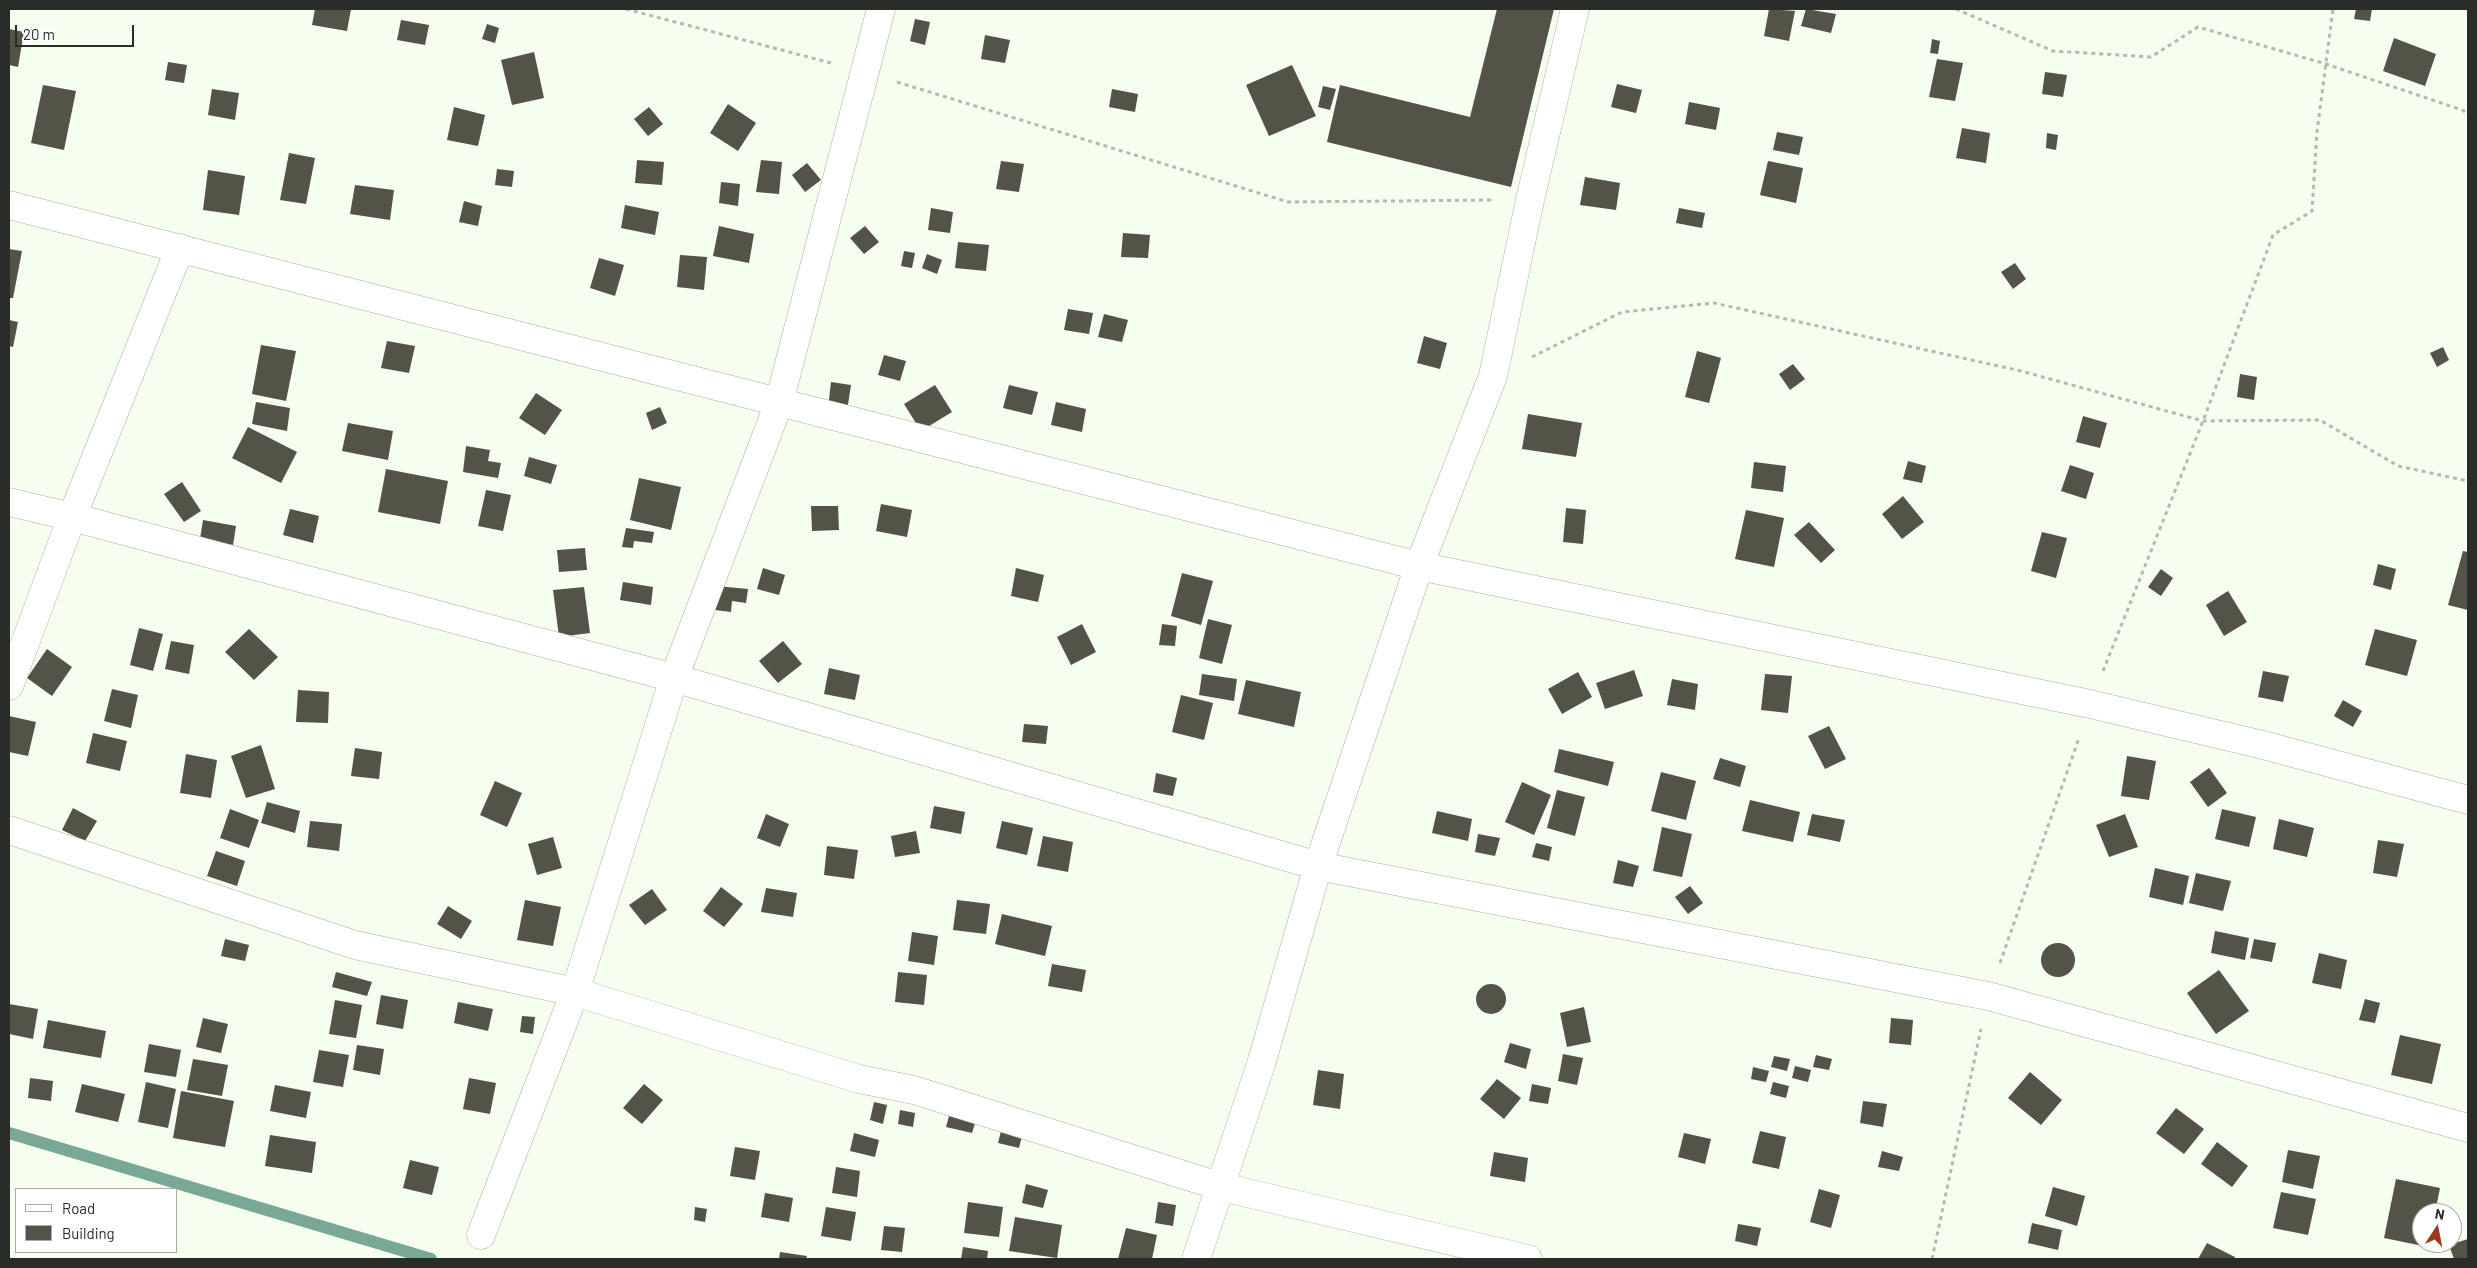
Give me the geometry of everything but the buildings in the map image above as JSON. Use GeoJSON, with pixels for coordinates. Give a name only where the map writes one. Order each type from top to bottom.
{"type":"FeatureCollection","features":[{"type":"Feature","properties":{"kind":"street"},"geometry":{"type":"LineString","coordinates":[[481,1235],[575,992],[674,678],[778,403],[881,9]]}},
{"type":"Feature","properties":{"kind":"street"},"geometry":{"type":"LineString","coordinates":[[1196,1259],[1222,1187],[1262,1061],[1318,866],[1419,566],[1493,376],[1530,200],[1575,9]]}},
{"type":"Feature","properties":{"kind":"street"},"geometry":{"type":"LineString","coordinates":[[9,204],[778,403],[1419,566],[2090,704],[2263,745],[2468,800]]}},
{"type":"Feature","properties":{"kind":"street"},"geometry":{"type":"LineString","coordinates":[[9,686],[72,517],[180,248]]}},
{"type":"Feature","properties":{"kind":"street"},"geometry":{"type":"LineString","coordinates":[[9,502],[72,517],[674,678],[1318,866],[1988,996],[2468,1128]]}},
{"type":"Feature","properties":{"kind":"street"},"geometry":{"type":"LineString","coordinates":[[9,830],[355,945],[575,992],[859,1079],[914,1090],[1222,1187],[1528,1259]]}},
{"type":"Feature","properties":{"kind":"path"},"geometry":{"type":"LineString","coordinates":[[626,9],[864,72],[1288,202],[1530,200]]}},
{"type":"Feature","properties":{"kind":"path"},"geometry":{"type":"LineString","coordinates":[[1956,9],[2053,51],[2151,56],[2198,27],[2326,64],[2462,110],[2468,114]]}},
{"type":"Feature","properties":{"kind":"path"},"geometry":{"type":"LineString","coordinates":[[1932,1259],[1988,996],[2090,704],[2203,420],[2273,236],[2312,212],[2317,132],[2333,9]]}},
{"type":"Feature","properties":{"kind":"path"},"geometry":{"type":"LineString","coordinates":[[1493,376],[1622,312],[1714,303],[2021,371],[2203,420],[2320,420],[2398,466],[2468,481]]}},
{"type":"Feature","properties":{"kind":"waterway"},"geometry":{"type":"LineString","coordinates":[[9,1133],[431,1259]]}}]}
